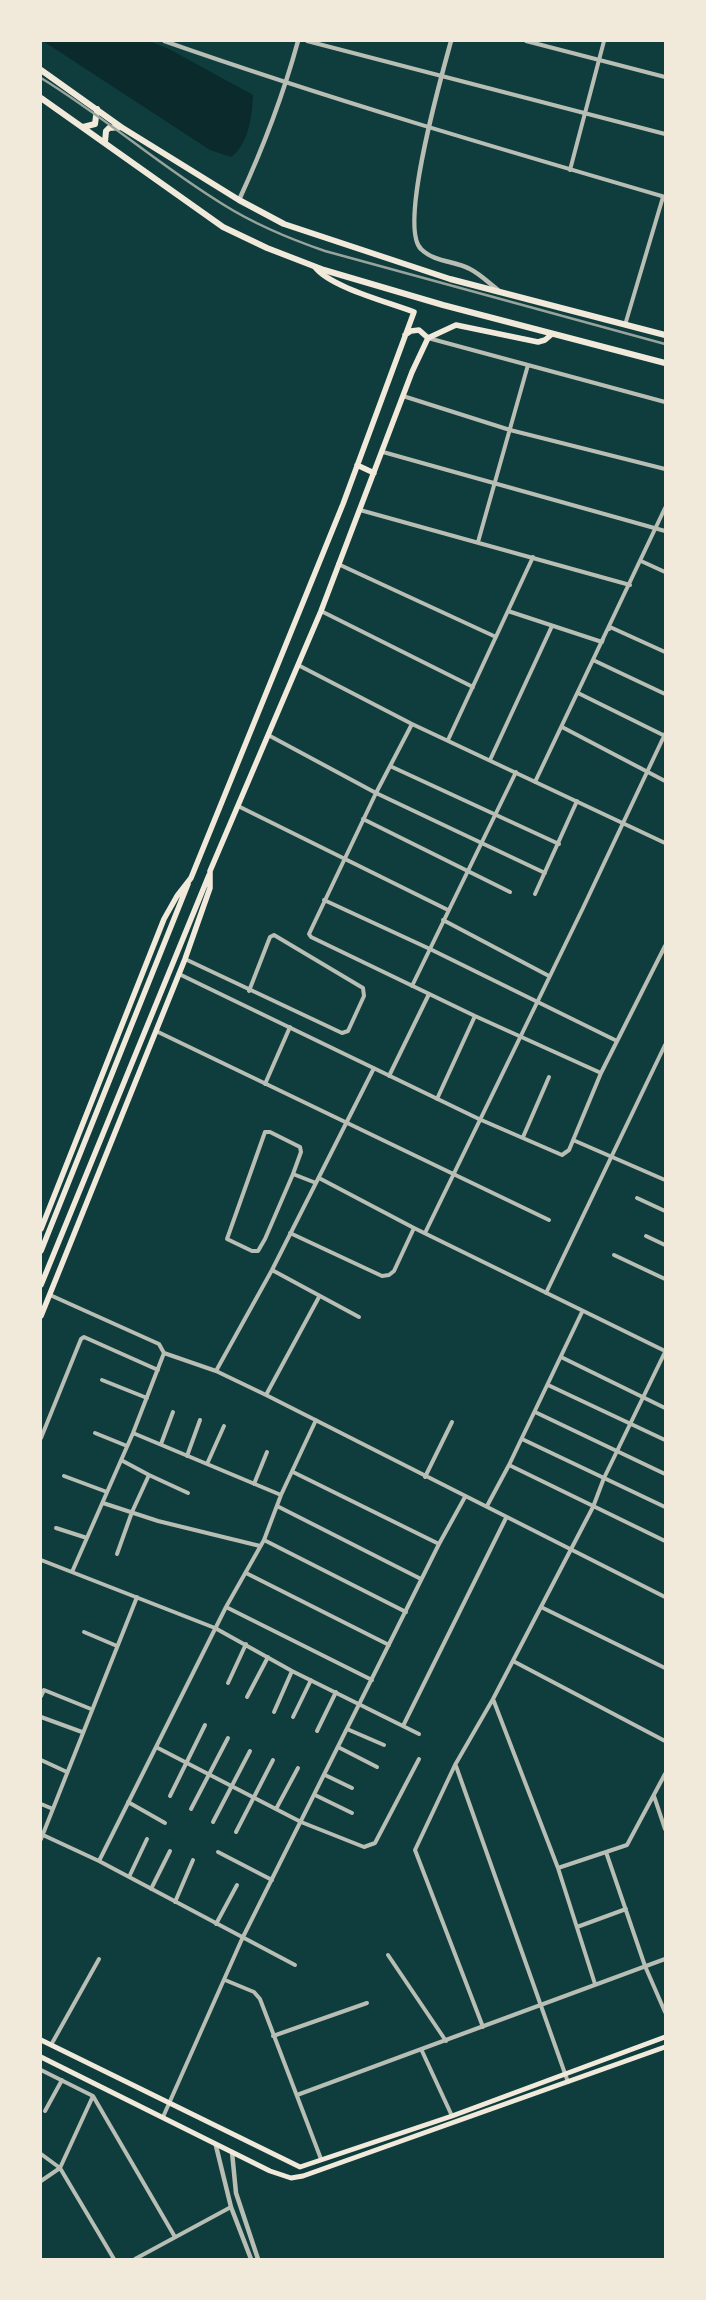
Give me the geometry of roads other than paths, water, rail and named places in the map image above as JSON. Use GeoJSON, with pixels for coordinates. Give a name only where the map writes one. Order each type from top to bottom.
{"type":"FeatureCollection","features":[{"type":"Feature","properties":{"kind":"highway"},"geometry":{"type":"LineString","coordinates":[[41,70],[121,127],[239,200],[284,224],[411,268],[665,335]]}},
{"type":"Feature","properties":{"kind":"highway"},"geometry":{"type":"LineString","coordinates":[[41,98],[223,227],[267,248],[314,266],[552,334],[665,363]]}},
{"type":"Feature","properties":{"kind":"highway"},"geometry":{"type":"LineString","coordinates":[[83,127],[94,124],[97,109]]}},
{"type":"Feature","properties":{"kind":"highway"},"geometry":{"type":"LineString","coordinates":[[105,142],[106,131],[109,128],[121,127]]}},
{"type":"Feature","properties":{"kind":"main road"},"geometry":{"type":"LineString","coordinates":[[41,1251],[357,465],[414,312],[336,283],[324,276],[314,266]]}},
{"type":"Feature","properties":{"kind":"main road"},"geometry":{"type":"LineString","coordinates":[[41,1285],[197,899],[270,736],[321,611],[403,396],[428,338],[456,325],[538,342],[545,340],[552,334]]}},
{"type":"Feature","properties":{"kind":"main road"},"geometry":{"type":"LineString","coordinates":[[404,336],[411,331],[419,330],[428,338]]}},
{"type":"Feature","properties":{"kind":"main road"},"geometry":{"type":"LineString","coordinates":[[357,465],[374,473]]}},
{"type":"Feature","properties":{"kind":"main road"},"geometry":{"type":"LineString","coordinates":[[41,1316],[185,959],[210,888],[210,871]]}},
{"type":"Feature","properties":{"kind":"main road"},"geometry":{"type":"LineString","coordinates":[[41,1229],[164,919],[177,896],[191,878]]}},
{"type":"Feature","properties":{"kind":"main road"},"geometry":{"type":"LineString","coordinates":[[41,2040],[295,2166],[305,2166],[452,2116],[665,2037]]}},
{"type":"Feature","properties":{"kind":"main road"},"geometry":{"type":"LineString","coordinates":[[41,2057],[163,2117],[216,2146],[279,2175],[291,2178],[303,2176],[665,2048]]}},
{"type":"Feature","properties":{"kind":"main road"},"geometry":{"type":"LineString","coordinates":[[502,2097],[504,2104]]}},
{"type":"Feature","properties":{"kind":"street"},"geometry":{"type":"LineString","coordinates":[[164,41],[286,84],[664,197],[625,325]]}},
{"type":"Feature","properties":{"kind":"street"},"geometry":{"type":"LineString","coordinates":[[239,200],[262,151],[286,84],[298,41]]}},
{"type":"Feature","properties":{"kind":"street"},"geometry":{"type":"LineString","coordinates":[[307,41],[441,78],[586,112],[665,134]]}},
{"type":"Feature","properties":{"kind":"street"},"geometry":{"type":"LineString","coordinates":[[450,41],[428,126],[413,228],[416,242],[421,249],[430,255],[471,269],[501,292]]}},
{"type":"Feature","properties":{"kind":"street"},"geometry":{"type":"LineString","coordinates":[[526,41],[665,77]]}},
{"type":"Feature","properties":{"kind":"street"},"geometry":{"type":"LineString","coordinates":[[570,170],[604,41]]}},
{"type":"Feature","properties":{"kind":"street"},"geometry":{"type":"LineString","coordinates":[[428,338],[665,402]]}},
{"type":"Feature","properties":{"kind":"street"},"geometry":{"type":"LineString","coordinates":[[478,542],[528,365]]}},
{"type":"Feature","properties":{"kind":"street"},"geometry":{"type":"LineString","coordinates":[[403,396],[510,430],[665,470]]}},
{"type":"Feature","properties":{"kind":"street"},"geometry":{"type":"LineString","coordinates":[[383,452],[665,531]]}},
{"type":"Feature","properties":{"kind":"street"},"geometry":{"type":"LineString","coordinates":[[535,782],[665,508]]}},
{"type":"Feature","properties":{"kind":"street"},"geometry":{"type":"LineString","coordinates":[[360,510],[630,585]]}},
{"type":"Feature","properties":{"kind":"street"},"geometry":{"type":"LineString","coordinates":[[448,740],[533,557]]}},
{"type":"Feature","properties":{"kind":"street"},"geometry":{"type":"LineString","coordinates":[[641,561],[665,572]]}},
{"type":"Feature","properties":{"kind":"street"},"geometry":{"type":"LineString","coordinates":[[338,564],[496,638]]}},
{"type":"Feature","properties":{"kind":"street"},"geometry":{"type":"LineString","coordinates":[[321,611],[473,687]]}},
{"type":"Feature","properties":{"kind":"street"},"geometry":{"type":"LineString","coordinates":[[508,611],[602,642]]}},
{"type":"Feature","properties":{"kind":"street"},"geometry":{"type":"LineString","coordinates":[[490,760],[552,626]]}},
{"type":"Feature","properties":{"kind":"street"},"geometry":{"type":"LineString","coordinates":[[602,642],[610,627],[665,652]]}},
{"type":"Feature","properties":{"kind":"street"},"geometry":{"type":"LineString","coordinates":[[593,660],[665,694]]}},
{"type":"Feature","properties":{"kind":"street"},"geometry":{"type":"LineString","coordinates":[[298,665],[375,703],[412,724],[665,843]]}},
{"type":"Feature","properties":{"kind":"street"},"geometry":{"type":"LineString","coordinates":[[425,1233],[519,1035],[583,908],[664,735],[578,693]]}},
{"type":"Feature","properties":{"kind":"street"},"geometry":{"type":"LineString","coordinates":[[412,724],[324,900],[310,930],[312,938],[474,1016],[601,1074]]}},
{"type":"Feature","properties":{"kind":"street"},"geometry":{"type":"LineString","coordinates":[[562,727],[665,780]]}},
{"type":"Feature","properties":{"kind":"street"},"geometry":{"type":"LineString","coordinates":[[270,736],[376,793],[545,873]]}},
{"type":"Feature","properties":{"kind":"street"},"geometry":{"type":"LineString","coordinates":[[390,766],[559,844]]}},
{"type":"Feature","properties":{"kind":"street"},"geometry":{"type":"LineString","coordinates":[[412,986],[516,772]]}},
{"type":"Feature","properties":{"kind":"street"},"geometry":{"type":"LineString","coordinates":[[535,894],[577,801]]}},
{"type":"Feature","properties":{"kind":"street"},"geometry":{"type":"LineString","coordinates":[[238,806],[448,910]]}},
{"type":"Feature","properties":{"kind":"street"},"geometry":{"type":"LineString","coordinates":[[363,819],[510,892]]}},
{"type":"Feature","properties":{"kind":"street"},"geometry":{"type":"LineString","coordinates":[[324,900],[430,949],[617,1041]]}},
{"type":"Feature","properties":{"kind":"street"},"geometry":{"type":"LineString","coordinates":[[443,920],[549,976]]}},
{"type":"Feature","properties":{"kind":"street"},"geometry":{"type":"LineString","coordinates":[[185,959],[249,991],[342,1033],[348,1031],[364,996],[363,988],[274,935],[270,936],[249,991]]}},
{"type":"Feature","properties":{"kind":"street"},"geometry":{"type":"LineString","coordinates":[[179,974],[479,1119],[562,1155],[569,1150],[601,1074],[665,946]]}},
{"type":"Feature","properties":{"kind":"street"},"geometry":{"type":"LineString","coordinates":[[389,1076],[429,994]]}},
{"type":"Feature","properties":{"kind":"street"},"geometry":{"type":"LineString","coordinates":[[437,1099],[474,1016]]}},
{"type":"Feature","properties":{"kind":"street"},"geometry":{"type":"LineString","coordinates":[[265,1084],[290,1028]]}},
{"type":"Feature","properties":{"kind":"street"},"geometry":{"type":"LineString","coordinates":[[156,1031],[549,1220]]}},
{"type":"Feature","properties":{"kind":"street"},"geometry":{"type":"LineString","coordinates":[[546,1292],[665,1045]]}},
{"type":"Feature","properties":{"kind":"street"},"geometry":{"type":"LineString","coordinates":[[216,1371],[272,1270],[374,1068]]}},
{"type":"Feature","properties":{"kind":"street"},"geometry":{"type":"LineString","coordinates":[[523,1137],[548,1077]]}},
{"type":"Feature","properties":{"kind":"street"},"geometry":{"type":"LineString","coordinates":[[265,1132],[296,1143],[300,1147],[301,1152],[293,1174],[265,1239],[258,1250],[252,1250],[227,1239],[265,1132]]}},
{"type":"Feature","properties":{"kind":"street"},"geometry":{"type":"LineString","coordinates":[[573,1140],[610,1158],[665,1180]]}},
{"type":"Feature","properties":{"kind":"street"},"geometry":{"type":"LineString","coordinates":[[293,1174],[316,1183]]}},
{"type":"Feature","properties":{"kind":"street"},"geometry":{"type":"LineString","coordinates":[[319,1178],[414,1228],[546,1292],[582,1312],[665,1351],[604,1478],[593,1507],[493,1699],[456,1765],[415,1850],[483,2027]]}},
{"type":"Feature","properties":{"kind":"street"},"geometry":{"type":"LineString","coordinates":[[637,1198],[665,1211]]}},
{"type":"Feature","properties":{"kind":"street"},"geometry":{"type":"LineString","coordinates":[[290,1233],[382,1276],[389,1275],[394,1271],[414,1228]]}},
{"type":"Feature","properties":{"kind":"street"},"geometry":{"type":"LineString","coordinates":[[646,1236],[665,1245]]}},
{"type":"Feature","properties":{"kind":"street"},"geometry":{"type":"LineString","coordinates":[[614,1255],[665,1279]]}},
{"type":"Feature","properties":{"kind":"street"},"geometry":{"type":"LineString","coordinates":[[272,1270],[359,1317]]}},
{"type":"Feature","properties":{"kind":"street"},"geometry":{"type":"LineString","coordinates":[[50,1295],[159,1344],[164,1353],[216,1371],[266,1395],[665,1597]]}},
{"type":"Feature","properties":{"kind":"street"},"geometry":{"type":"LineString","coordinates":[[266,1395],[319,1297]]}},
{"type":"Feature","properties":{"kind":"street"},"geometry":{"type":"LineString","coordinates":[[487,1506],[510,1466],[582,1312]]}},
{"type":"Feature","properties":{"kind":"street"},"geometry":{"type":"LineString","coordinates":[[41,1438],[84,1337],[158,1370]]}},
{"type":"Feature","properties":{"kind":"street"},"geometry":{"type":"LineString","coordinates":[[72,1572],[134,1433],[164,1353]]}},
{"type":"Feature","properties":{"kind":"street"},"geometry":{"type":"LineString","coordinates":[[561,1357],[665,1408]]}},
{"type":"Feature","properties":{"kind":"street"},"geometry":{"type":"LineString","coordinates":[[102,1380],[147,1398]]}},
{"type":"Feature","properties":{"kind":"street"},"geometry":{"type":"LineString","coordinates":[[548,1385],[665,1440]]}},
{"type":"Feature","properties":{"kind":"street"},"geometry":{"type":"LineString","coordinates":[[161,1444],[173,1412]]}},
{"type":"Feature","properties":{"kind":"street"},"geometry":{"type":"LineString","coordinates":[[535,1412],[665,1474]]}},
{"type":"Feature","properties":{"kind":"street"},"geometry":{"type":"LineString","coordinates":[[187,1456],[200,1420]]}},
{"type":"Feature","properties":{"kind":"street"},"geometry":{"type":"LineString","coordinates":[[99,1860],[226,1606],[264,1540],[281,1496],[316,1420]]}},
{"type":"Feature","properties":{"kind":"street"},"geometry":{"type":"LineString","coordinates":[[425,1477],[452,1422]]}},
{"type":"Feature","properties":{"kind":"street"},"geometry":{"type":"LineString","coordinates":[[207,1464],[224,1426]]}},
{"type":"Feature","properties":{"kind":"street"},"geometry":{"type":"LineString","coordinates":[[96,1433],[127,1446]]}},
{"type":"Feature","properties":{"kind":"street"},"geometry":{"type":"LineString","coordinates":[[134,1433],[281,1496]]}},
{"type":"Feature","properties":{"kind":"street"},"geometry":{"type":"LineString","coordinates":[[522,1439],[665,1507]]}},
{"type":"Feature","properties":{"kind":"street"},"geometry":{"type":"LineString","coordinates":[[254,1484],[266,1452]]}},
{"type":"Feature","properties":{"kind":"street"},"geometry":{"type":"LineString","coordinates":[[122,1460],[188,1493]]}},
{"type":"Feature","properties":{"kind":"street"},"geometry":{"type":"LineString","coordinates":[[510,1466],[665,1541]]}},
{"type":"Feature","properties":{"kind":"street"},"geometry":{"type":"LineString","coordinates":[[293,1472],[439,1544]]}},
{"type":"Feature","properties":{"kind":"street"},"geometry":{"type":"LineString","coordinates":[[117,1554],[132,1512],[149,1475]]}},
{"type":"Feature","properties":{"kind":"street"},"geometry":{"type":"LineString","coordinates":[[64,1476],[107,1492]]}},
{"type":"Feature","properties":{"kind":"street"},"geometry":{"type":"LineString","coordinates":[[163,2117],[242,1939],[439,1544],[465,1497]]}},
{"type":"Feature","properties":{"kind":"street"},"geometry":{"type":"LineString","coordinates":[[102,1503],[158,1521],[260,1546]]}},
{"type":"Feature","properties":{"kind":"street"},"geometry":{"type":"LineString","coordinates":[[277,1506],[422,1579]]}},
{"type":"Feature","properties":{"kind":"street"},"geometry":{"type":"LineString","coordinates":[[404,1726],[506,1518]]}},
{"type":"Feature","properties":{"kind":"street"},"geometry":{"type":"LineString","coordinates":[[56,1528],[87,1538]]}},
{"type":"Feature","properties":{"kind":"street"},"geometry":{"type":"LineString","coordinates":[[264,1540],[406,1612]]}},
{"type":"Feature","properties":{"kind":"street"},"geometry":{"type":"LineString","coordinates":[[41,1560],[215,1628],[359,1706],[419,1734]]}},
{"type":"Feature","properties":{"kind":"street"},"geometry":{"type":"LineString","coordinates":[[246,1572],[389,1645]]}},
{"type":"Feature","properties":{"kind":"street"},"geometry":{"type":"LineString","coordinates":[[137,1597],[91,1709],[42,1837],[99,1860],[242,1939],[295,1965]]}},
{"type":"Feature","properties":{"kind":"street"},"geometry":{"type":"LineString","coordinates":[[226,1606],[372,1680]]}},
{"type":"Feature","properties":{"kind":"street"},"geometry":{"type":"LineString","coordinates":[[541,1607],[665,1668]]}},
{"type":"Feature","properties":{"kind":"street"},"geometry":{"type":"LineString","coordinates":[[84,1632],[117,1646]]}},
{"type":"Feature","properties":{"kind":"street"},"geometry":{"type":"LineString","coordinates":[[228,1683],[246,1644]]}},
{"type":"Feature","properties":{"kind":"street"},"geometry":{"type":"LineString","coordinates":[[247,1697],[268,1657]]}},
{"type":"Feature","properties":{"kind":"street"},"geometry":{"type":"LineString","coordinates":[[513,1661],[665,1741]]}},
{"type":"Feature","properties":{"kind":"street"},"geometry":{"type":"LineString","coordinates":[[274,1712],[292,1671]]}},
{"type":"Feature","properties":{"kind":"street"},"geometry":{"type":"LineString","coordinates":[[293,1717],[311,1680]]}},
{"type":"Feature","properties":{"kind":"street"},"geometry":{"type":"LineString","coordinates":[[41,1696],[44,1690],[91,1709]]}},
{"type":"Feature","properties":{"kind":"street"},"geometry":{"type":"LineString","coordinates":[[317,1731],[336,1692]]}},
{"type":"Feature","properties":{"kind":"street"},"geometry":{"type":"LineString","coordinates":[[493,1699],[558,1868],[595,1984]]}},
{"type":"Feature","properties":{"kind":"street"},"geometry":{"type":"LineString","coordinates":[[41,1717],[82,1732]]}},
{"type":"Feature","properties":{"kind":"street"},"geometry":{"type":"LineString","coordinates":[[170,1796],[205,1725]]}},
{"type":"Feature","properties":{"kind":"street"},"geometry":{"type":"LineString","coordinates":[[347,1729],[384,1745]]}},
{"type":"Feature","properties":{"kind":"street"},"geometry":{"type":"LineString","coordinates":[[191,1809],[228,1738]]}},
{"type":"Feature","properties":{"kind":"street"},"geometry":{"type":"LineString","coordinates":[[156,1747],[301,1822],[360,1847],[370,1846],[375,1843],[419,1759]]}},
{"type":"Feature","properties":{"kind":"street"},"geometry":{"type":"LineString","coordinates":[[338,1747],[377,1767]]}},
{"type":"Feature","properties":{"kind":"street"},"geometry":{"type":"LineString","coordinates":[[212,1822],[250,1751]]}},
{"type":"Feature","properties":{"kind":"street"},"geometry":{"type":"LineString","coordinates":[[41,1760],[67,1772]]}},
{"type":"Feature","properties":{"kind":"street"},"geometry":{"type":"LineString","coordinates":[[236,1832],[273,1760]]}},
{"type":"Feature","properties":{"kind":"street"},"geometry":{"type":"LineString","coordinates":[[456,1765],[568,2082]]}},
{"type":"Feature","properties":{"kind":"street"},"geometry":{"type":"LineString","coordinates":[[276,1809],[298,1768]]}},
{"type":"Feature","properties":{"kind":"street"},"geometry":{"type":"LineString","coordinates":[[558,1868],[627,1845],[665,1774]]}},
{"type":"Feature","properties":{"kind":"street"},"geometry":{"type":"LineString","coordinates":[[325,1775],[352,1788]]}},
{"type":"Feature","properties":{"kind":"street"},"geometry":{"type":"LineString","coordinates":[[315,1794],[352,1813]]}},
{"type":"Feature","properties":{"kind":"street"},"geometry":{"type":"LineString","coordinates":[[654,1796],[665,1829]]}},
{"type":"Feature","properties":{"kind":"street"},"geometry":{"type":"LineString","coordinates":[[128,1802],[165,1823]]}},
{"type":"Feature","properties":{"kind":"street"},"geometry":{"type":"LineString","coordinates":[[41,1804],[53,1809]]}},
{"type":"Feature","properties":{"kind":"street"},"geometry":{"type":"LineString","coordinates":[[129,1877],[147,1839]]}},
{"type":"Feature","properties":{"kind":"street"},"geometry":{"type":"LineString","coordinates":[[151,1889],[170,1852]]}},
{"type":"Feature","properties":{"kind":"street"},"geometry":{"type":"LineString","coordinates":[[218,1852],[272,1880]]}},
{"type":"Feature","properties":{"kind":"street"},"geometry":{"type":"LineString","coordinates":[[606,1852],[645,1966],[665,2012]]}},
{"type":"Feature","properties":{"kind":"street"},"geometry":{"type":"LineString","coordinates":[[175,1902],[194,1860]]}},
{"type":"Feature","properties":{"kind":"street"},"geometry":{"type":"LineString","coordinates":[[216,1924],[237,1885]]}},
{"type":"Feature","properties":{"kind":"street"},"geometry":{"type":"LineString","coordinates":[[577,1927],[626,1909]]}},
{"type":"Feature","properties":{"kind":"street"},"geometry":{"type":"LineString","coordinates":[[388,1955],[446,2041]]}},
{"type":"Feature","properties":{"kind":"street"},"geometry":{"type":"LineString","coordinates":[[51,2045],[99,1959]]}},
{"type":"Feature","properties":{"kind":"street"},"geometry":{"type":"LineString","coordinates":[[297,2095],[422,2051],[595,1984],[665,1960]]}},
{"type":"Feature","properties":{"kind":"street"},"geometry":{"type":"LineString","coordinates":[[225,1980],[254,1992],[260,2000],[321,2159]]}},
{"type":"Feature","properties":{"kind":"street"},"geometry":{"type":"LineString","coordinates":[[273,2036],[367,2003]]}},
{"type":"Feature","properties":{"kind":"street"},"geometry":{"type":"LineString","coordinates":[[422,2051],[452,2116]]}},
{"type":"Feature","properties":{"kind":"street"},"geometry":{"type":"LineString","coordinates":[[41,2070],[93,2096],[175,2237]]}},
{"type":"Feature","properties":{"kind":"street"},"geometry":{"type":"LineString","coordinates":[[45,2111],[62,2080]]}},
{"type":"Feature","properties":{"kind":"street"},"geometry":{"type":"LineString","coordinates":[[41,2181],[60,2168],[93,2096]]}},
{"type":"Feature","properties":{"kind":"street"},"geometry":{"type":"LineString","coordinates":[[216,2146],[231,2206],[251,2259]]}},
{"type":"Feature","properties":{"kind":"street"},"geometry":{"type":"LineString","coordinates":[[232,2152],[236,2193],[258,2259]]}},
{"type":"Feature","properties":{"kind":"street"},"geometry":{"type":"LineString","coordinates":[[41,2154],[60,2168],[114,2259]]}},
{"type":"Feature","properties":{"kind":"street"},"geometry":{"type":"LineString","coordinates":[[135,2259],[231,2206]]}},
{"type":"Feature","properties":{"kind":"water"},"geometry":{"type":"Polygon","coordinates":[[[43,41],[149,41],[169,49],[253,95],[252,112],[246,137],[231,157],[210,150],[43,41]]]}},
{"type":"Feature","properties":{"kind":"railway"},"geometry":{"type":"LineString","coordinates":[[41,78],[224,205],[248,219],[286,236],[325,251],[665,344]]}}]}
